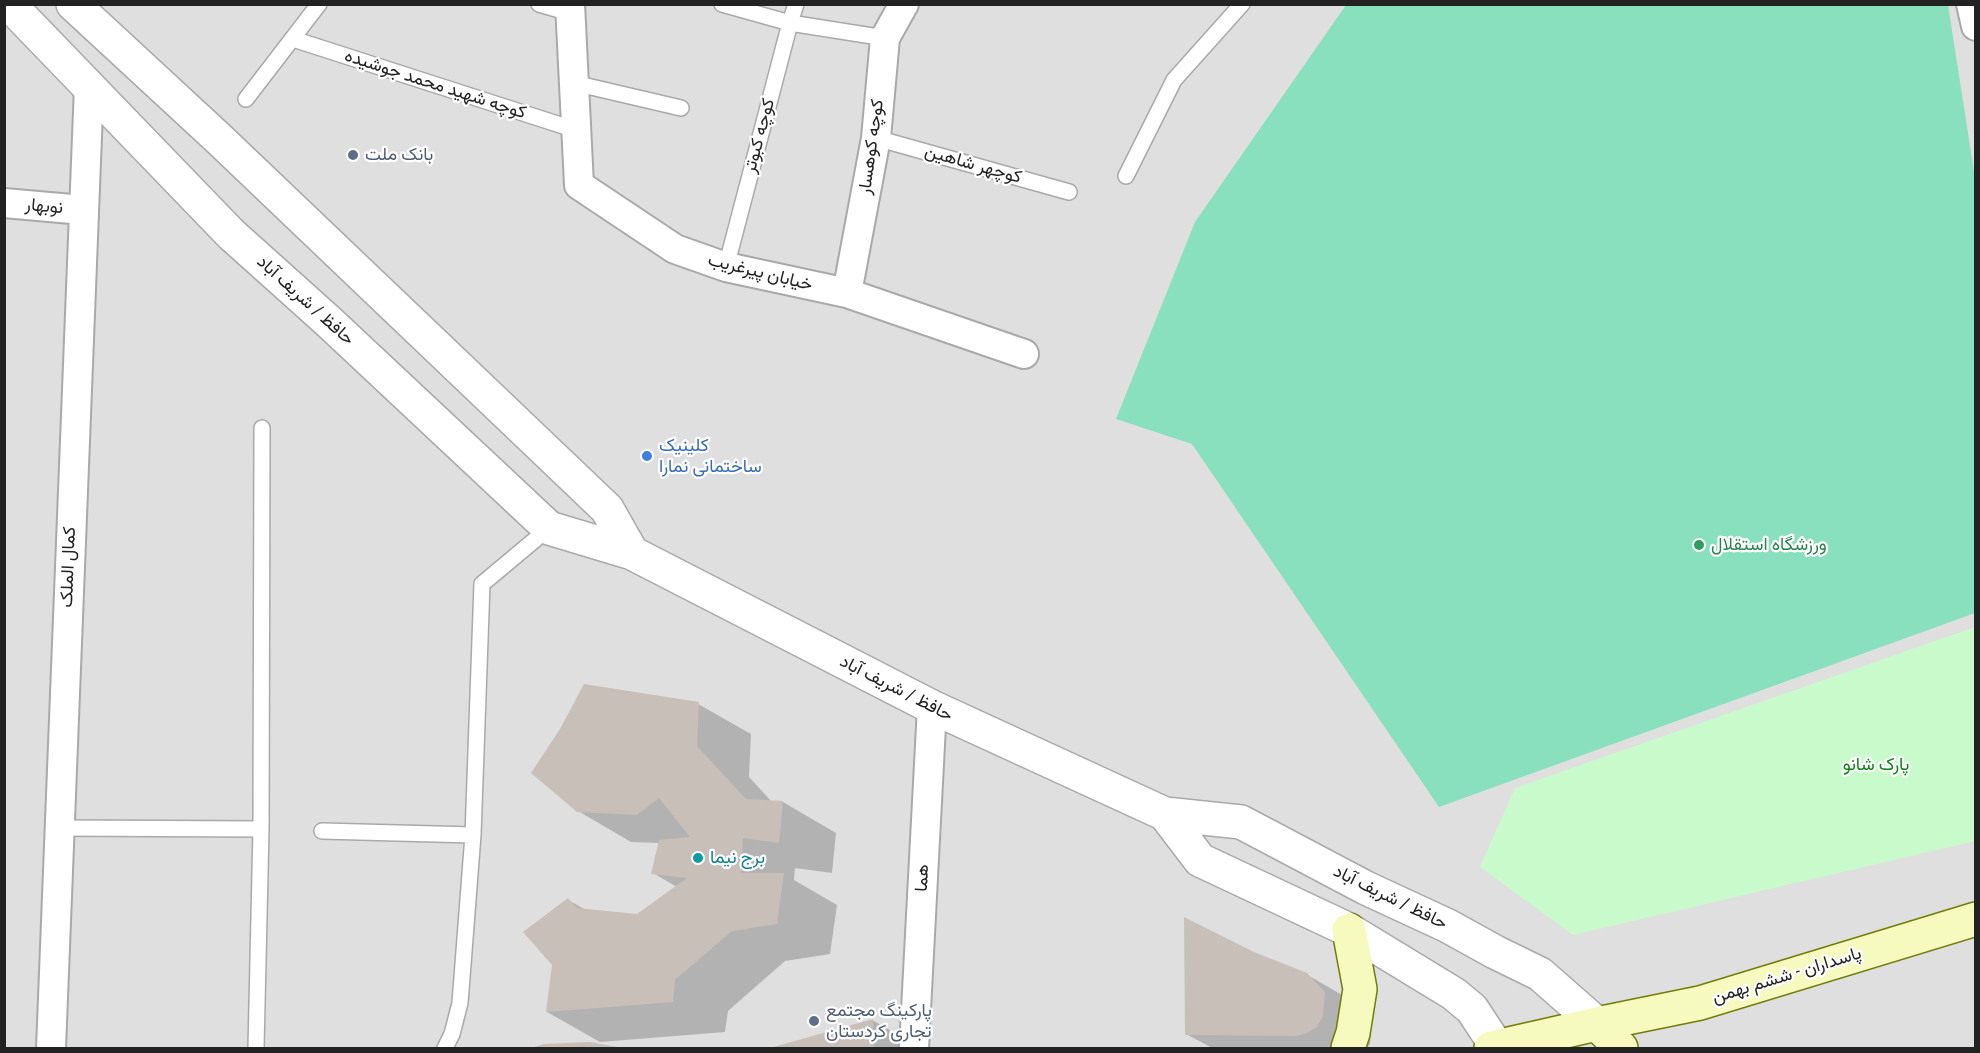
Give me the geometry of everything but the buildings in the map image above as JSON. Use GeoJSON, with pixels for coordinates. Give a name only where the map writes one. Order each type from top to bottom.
{"type":"FeatureCollection","features":[{"type":"Feature","properties":{"kind":"main road","name":"پاسداران - ششم بهمن"},"geometry":{"type":"LineString","coordinates":[[1495,1048],[1700,1003],[1976,919]]}},
{"type":"Feature","properties":{"kind":"main road"},"geometry":{"type":"LineString","coordinates":[[1348,1048],[1353,1034],[1360,989],[1349,930]]}},
{"type":"Feature","properties":{"kind":"main road"},"geometry":{"type":"LineString","coordinates":[[1597,1024],[1621,1048]]}},
{"type":"Feature","properties":{"kind":"street","name":"حافظ / شریف آباد"},"geometry":{"type":"LineString","coordinates":[[9,4],[231,234],[328,321],[549,528],[632,553],[932,707],[1165,814],[1241,822],[1366,888],[1448,926],[1540,974],[1597,1024]]}},
{"type":"Feature","properties":{"kind":"street"},"geometry":{"type":"LineString","coordinates":[[73,4],[218,138],[608,509],[632,553]]}},
{"type":"Feature","properties":{"kind":"street","name":"کوچه کوهسار"},"geometry":{"type":"LineString","coordinates":[[847,293],[876,138],[885,38],[904,4]]}},
{"type":"Feature","properties":{"kind":"street"},"geometry":{"type":"LineString","coordinates":[[1971,4],[1976,26]]}},
{"type":"Feature","properties":{"kind":"street","name":"خیابان پیرغریب"},"geometry":{"type":"LineString","coordinates":[[570,9],[579,184],[675,249],[726,267],[847,293],[1024,354]]}},
{"type":"Feature","properties":{"kind":"street","name":"کمال الملک"},"geometry":{"type":"LineString","coordinates":[[51,1048],[89,86]]}},
{"type":"Feature","properties":{"kind":"street","name":"نوبهار"},"geometry":{"type":"LineString","coordinates":[[4,203],[83,210]]}},
{"type":"Feature","properties":{"kind":"street","name":"هما"},"geometry":{"type":"LineString","coordinates":[[914,1048],[932,707]]}},
{"type":"Feature","properties":{"kind":"street","name":"حافظ / شریف آباد"},"geometry":{"type":"LineString","coordinates":[[1165,814],[1200,860],[1349,930],[1454,994],[1472,1009],[1495,1048]]}},
{"type":"Feature","properties":{"kind":"lane"},"geometry":{"type":"LineString","coordinates":[[246,99],[319,4]]}},
{"type":"Feature","properties":{"kind":"lane"},"geometry":{"type":"LineString","coordinates":[[539,4],[570,9]]}},
{"type":"Feature","properties":{"kind":"lane"},"geometry":{"type":"LineString","coordinates":[[722,4],[790,23],[885,38]]}},
{"type":"Feature","properties":{"kind":"lane","name":"کوچه کبوتر"},"geometry":{"type":"LineString","coordinates":[[726,267],[796,4]]}},
{"type":"Feature","properties":{"kind":"lane"},"geometry":{"type":"LineString","coordinates":[[1126,176],[1174,80],[1242,4]]}},
{"type":"Feature","properties":{"kind":"lane","name":"کوچه شهید محمد جوشیده"},"geometry":{"type":"LineString","coordinates":[[293,39],[576,130]]}},
{"type":"Feature","properties":{"kind":"lane"},"geometry":{"type":"LineString","coordinates":[[574,83],[681,108]]}},
{"type":"Feature","properties":{"kind":"lane","name":"کوچهر شاهین"},"geometry":{"type":"LineString","coordinates":[[876,138],[1069,192]]}},
{"type":"Feature","properties":{"kind":"lane"},"geometry":{"type":"LineString","coordinates":[[256,1048],[261,828],[262,428]]}},
{"type":"Feature","properties":{"kind":"lane"},"geometry":{"type":"LineString","coordinates":[[446,1048],[460,1003],[473,835],[482,584],[549,528]]}},
{"type":"Feature","properties":{"kind":"lane"},"geometry":{"type":"LineString","coordinates":[[59,828],[261,828]]}},
{"type":"Feature","properties":{"kind":"lane"},"geometry":{"type":"LineString","coordinates":[[322,831],[473,835]]}},
{"type":"Feature","properties":{"kind":"shaded area"},"geometry":{"type":"Polygon","coordinates":[[[5,5],[1975,5],[1975,1048],[5,1048],[5,5]]]}},
{"type":"Feature","properties":{"kind":"green space"},"geometry":{"type":"Polygon","coordinates":[[[1346,5],[1948,5],[1975,178],[1975,613],[1439,807],[1192,444],[1116,419],[1195,222],[1346,5]]]}},
{"type":"Feature","properties":{"kind":"green space","name":"پارک شانو"},"geometry":{"type":"Polygon","coordinates":[[[1975,627],[1975,841],[1573,935],[1480,867],[1515,788],[1975,627]]]}},
{"type":"Feature","properties":{"kind":"place","name":"بانک ملت"},"geometry":{"type":"Point","coordinates":[353,155]}},
{"type":"Feature","properties":{"kind":"place","name":"کلینیک ساختمانی نمارا"},"geometry":{"type":"Point","coordinates":[647,456]}},
{"type":"Feature","properties":{"kind":"place","name":"ورزشگاه استقلال"},"geometry":{"type":"Point","coordinates":[1699,545]}},
{"type":"Feature","properties":{"kind":"place","name":"برج نیما"},"geometry":{"type":"Point","coordinates":[698,858]}},
{"type":"Feature","properties":{"kind":"place","name":"پارکینگ مجتمع تجاری کردستان"},"geometry":{"type":"Point","coordinates":[814,1021]}}]}
